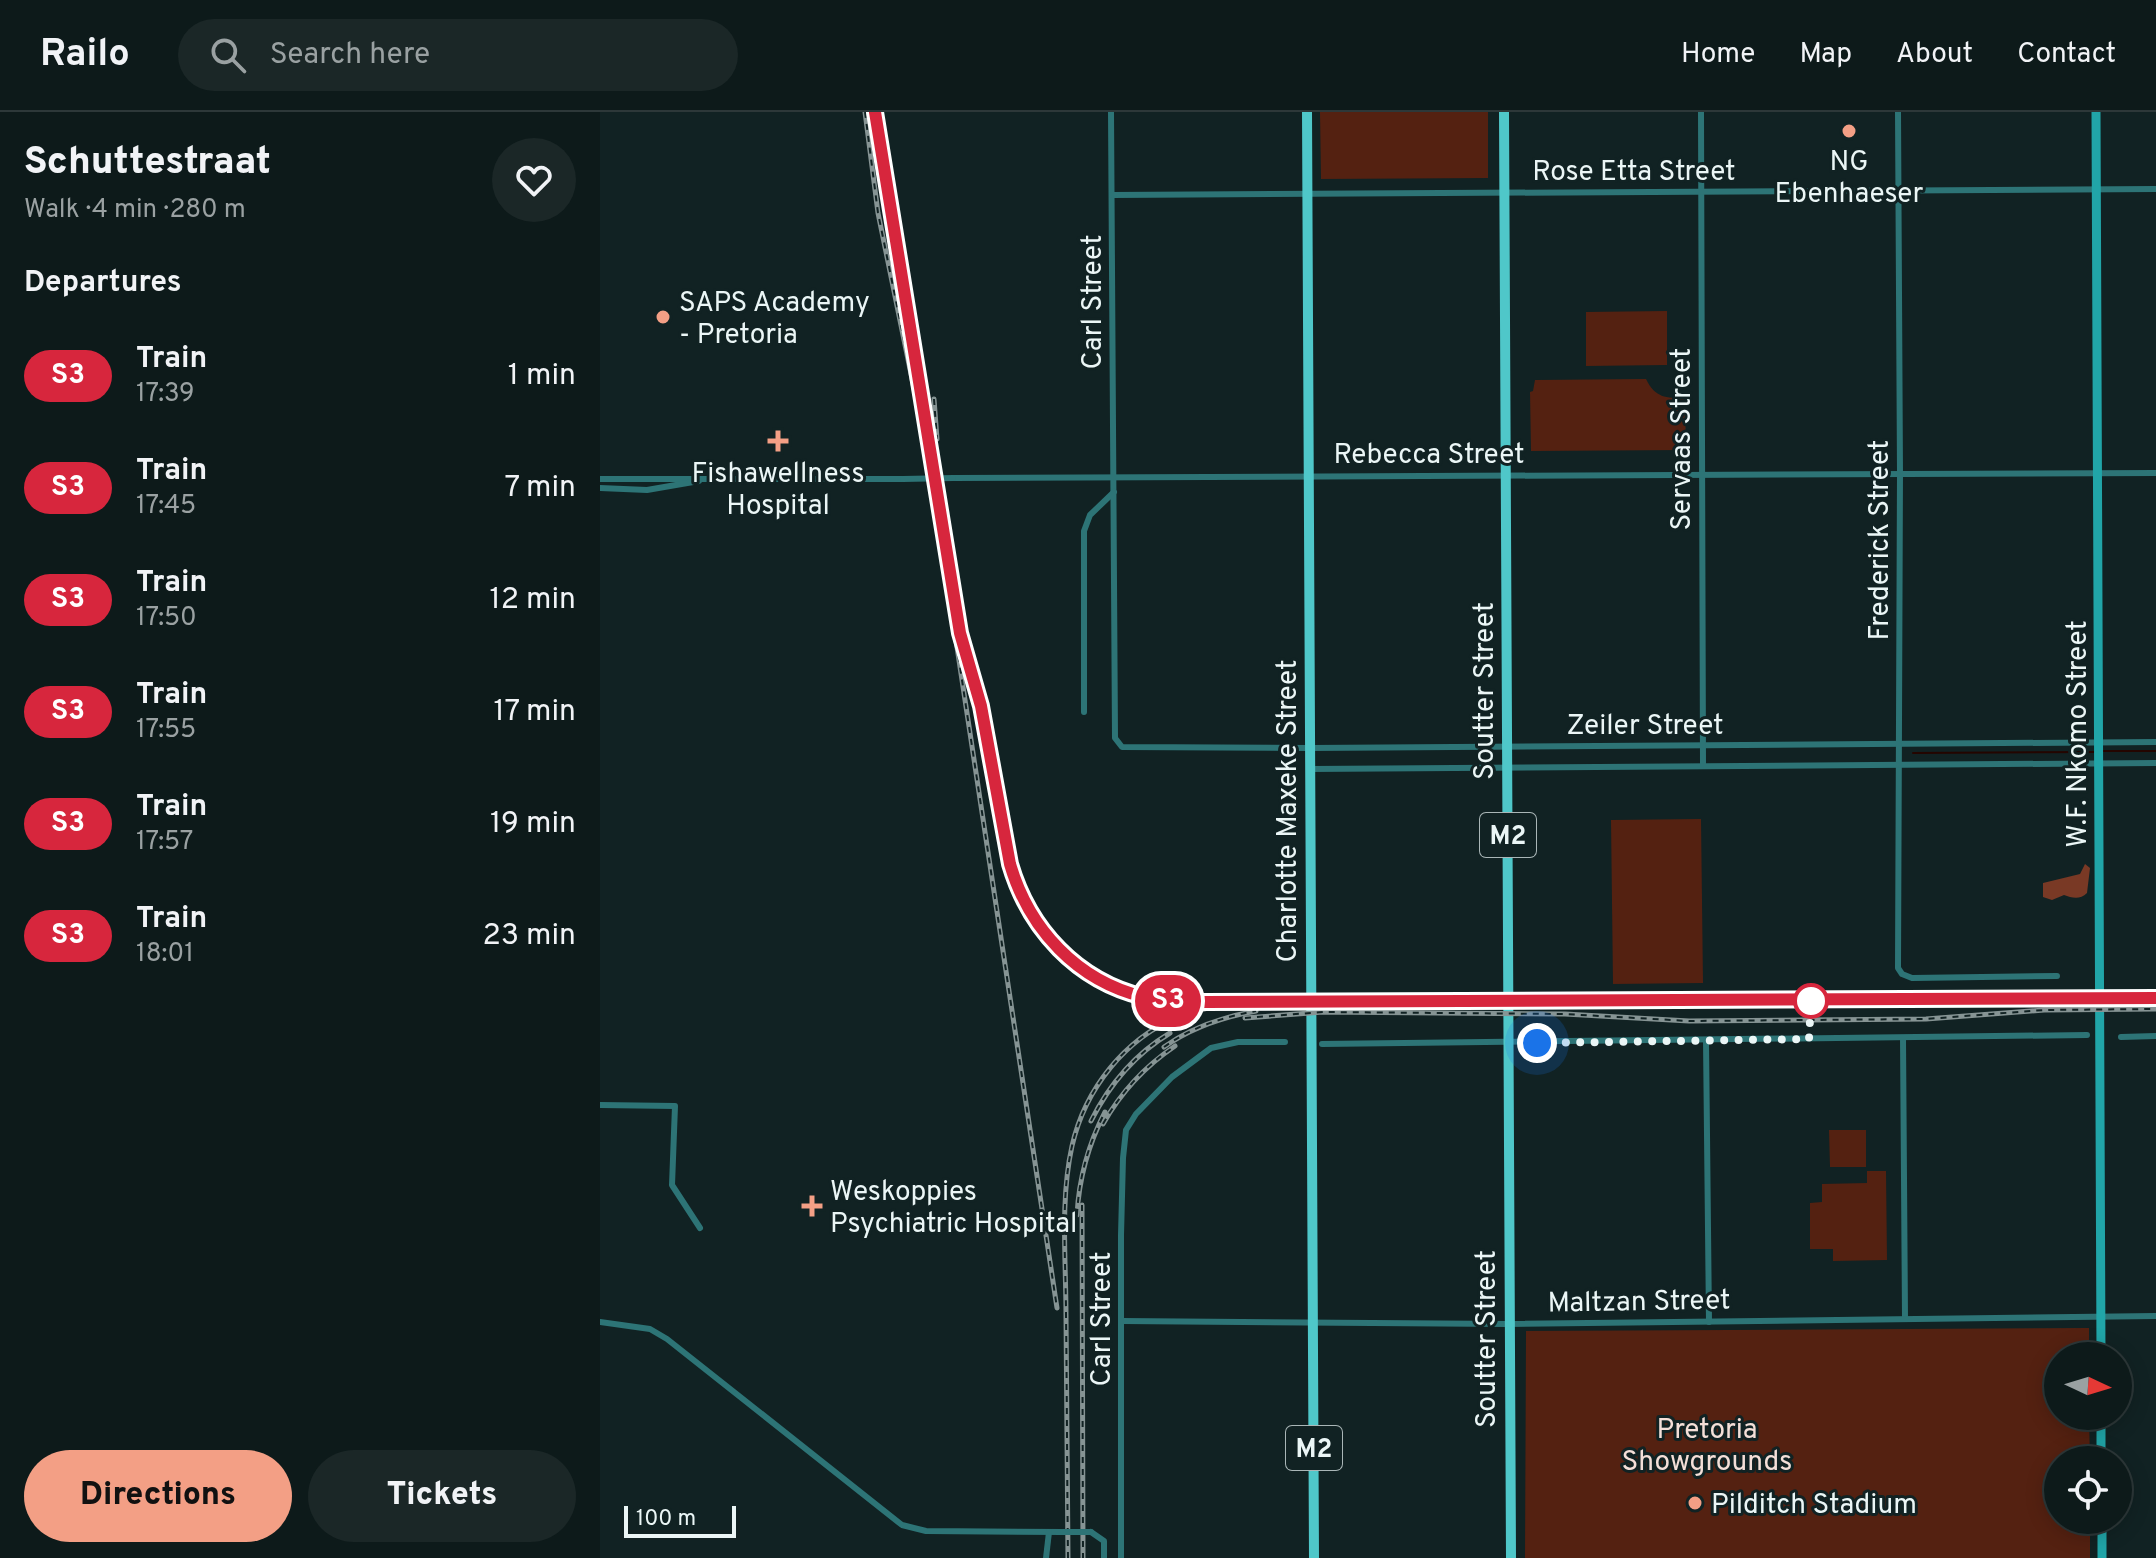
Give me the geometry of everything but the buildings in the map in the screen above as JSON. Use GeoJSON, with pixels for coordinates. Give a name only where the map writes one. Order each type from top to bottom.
{"type":"FeatureCollection","features":[{"type":"Feature","properties":{"kind":"main road","name":"Charlotte Maxeke Street"},"geometry":{"type":"LineString","coordinates":[[1307,112],[1314,1558]]}},
{"type":"Feature","properties":{"kind":"main road","name":"Soutter Street"},"geometry":{"type":"LineString","coordinates":[[1504,112],[1511,1558]]}},
{"type":"Feature","properties":{"kind":"main road","name":"W.F. Nkomo Street"},"geometry":{"type":"LineString","coordinates":[[2096,112],[2101,1342]]}},
{"type":"Feature","properties":{"kind":"main road"},"geometry":{"type":"LineString","coordinates":[[2102,1534],[2102,1558]]}},
{"type":"Feature","properties":{"kind":"street","name":"Carl Street"},"geometry":{"type":"LineString","coordinates":[[1111,112],[1115,738],[1122,747],[1134,748]]}},
{"type":"Feature","properties":{"kind":"street","name":"Servaas Street"},"geometry":{"type":"LineString","coordinates":[[1701,112],[1703,766]]}},
{"type":"Feature","properties":{"kind":"street","name":"Frederick Street"},"geometry":{"type":"LineString","coordinates":[[1898,112],[1898,968],[1902,974],[1912,978],[2057,976]]}},
{"type":"Feature","properties":{"kind":"street","name":"Rose Etta Street"},"geometry":{"type":"LineString","coordinates":[[1112,195],[2156,189]]}},
{"type":"Feature","properties":{"kind":"street","name":"Rebecca Street"},"geometry":{"type":"LineString","coordinates":[[600,479],[2156,473]]}},
{"type":"Feature","properties":{"kind":"street","name":"Rebecca Street"},"geometry":{"type":"LineString","coordinates":[[600,488],[647,490],[702,480]]}},
{"type":"Feature","properties":{"kind":"street"},"geometry":{"type":"LineString","coordinates":[[1084,712],[1084,531],[1090,515],[1114,492]]}},
{"type":"Feature","properties":{"kind":"street","name":"Zeiler Street"},"geometry":{"type":"LineString","coordinates":[[1134,748],[2156,742]]}},
{"type":"Feature","properties":{"kind":"street","name":"Zeiler Street"},"geometry":{"type":"LineString","coordinates":[[1310,769],[2156,763]]}},
{"type":"Feature","properties":{"kind":"street"},"geometry":{"type":"LineString","coordinates":[[1322,1044],[2087,1035]]}},
{"type":"Feature","properties":{"kind":"street"},"geometry":{"type":"LineString","coordinates":[[2121,1037],[2156,1036]]}},
{"type":"Feature","properties":{"kind":"street"},"geometry":{"type":"LineString","coordinates":[[1903,1038],[1905,1318]]}},
{"type":"Feature","properties":{"kind":"street"},"geometry":{"type":"LineString","coordinates":[[1706,1040],[1709,1322]]}},
{"type":"Feature","properties":{"kind":"street","name":"Carl Street"},"geometry":{"type":"LineString","coordinates":[[1121,1558],[1124,1140],[1130,1122],[1157,1092],[1185,1066],[1219,1045],[1285,1042]]}},
{"type":"Feature","properties":{"kind":"street"},"geometry":{"type":"LineString","coordinates":[[600,1105],[675,1106],[672,1185],[700,1228]]}},
{"type":"Feature","properties":{"kind":"street","name":"Maltzan Street"},"geometry":{"type":"LineString","coordinates":[[1122,1321],[1508,1324],[2156,1316]]}},
{"type":"Feature","properties":{"kind":"street"},"geometry":{"type":"LineString","coordinates":[[600,1322],[650,1329],[662,1336],[902,1525],[926,1531],[1091,1532],[1104,1541],[1104,1558]]}},
{"type":"Feature","properties":{"kind":"street"},"geometry":{"type":"LineString","coordinates":[[1046,1558],[1049,1532]]}},
{"type":"Feature","properties":{"kind":"green space"},"geometry":{"type":"Polygon","coordinates":[[[1320,112],[1488,112],[1488,178],[1321,179],[1320,112]]]}},
{"type":"Feature","properties":{"kind":"green space"},"geometry":{"type":"Polygon","coordinates":[[[1667,311],[1667,365],[1586,366],[1586,312],[1667,311]]]}},
{"type":"Feature","properties":{"kind":"green space"},"geometry":{"type":"Polygon","coordinates":[[[1646,379],[1653,390],[1662,396],[1685,398],[1686,450],[1531,451],[1530,392],[1535,380],[1646,379]]]}},
{"type":"Feature","properties":{"kind":"green space"},"geometry":{"type":"Polygon","coordinates":[[[1701,819],[1703,983],[1613,984],[1611,820],[1701,819]]]}},
{"type":"Feature","properties":{"kind":"green space"},"geometry":{"type":"Polygon","coordinates":[[[1829,1130],[1866,1130],[1866,1167],[1830,1167],[1829,1130]]]}},
{"type":"Feature","properties":{"kind":"green space"},"geometry":{"type":"Polygon","coordinates":[[[1867,1171],[1886,1171],[1887,1260],[1833,1261],[1833,1249],[1810,1249],[1810,1203],[1822,1202],[1822,1184],[1867,1183],[1867,1171]]]}},
{"type":"Feature","properties":{"kind":"green space","name":"Pretoria Showgrounds"},"geometry":{"type":"Polygon","coordinates":[[[2089,1328],[2089,1342],[2044,1342],[2044,1430],[2089,1430],[2090,1446],[2044,1446],[2044,1534],[2090,1534],[2090,1558],[1525,1558],[1526,1331],[2089,1328]]]}},
{"type":"Feature","properties":{"kind":"shaded area"},"geometry":{"type":"Polygon","coordinates":[[[2085,864],[2090,868],[2087,893],[2082,897],[2064,895],[2052,900],[2043,897],[2043,883],[2080,874],[2085,864]]]}},
{"type":"Feature","properties":{"kind":"waterway"},"geometry":{"type":"LineString","coordinates":[[2102,751],[2156,751]]}},
{"type":"Feature","properties":{"kind":"waterway"},"geometry":{"type":"LineString","coordinates":[[1913,753],[2096,752]]}},
{"type":"Feature","properties":{"kind":"railway"},"geometry":{"type":"LineString","coordinates":[[865,112],[878,213],[929,462],[1057,1308]]}},
{"type":"Feature","properties":{"kind":"railway"},"geometry":{"type":"LineString","coordinates":[[877,124],[912,329]]}},
{"type":"Feature","properties":{"kind":"railway"},"geometry":{"type":"LineString","coordinates":[[934,399],[937,439]]}},
{"type":"Feature","properties":{"kind":"railway"},"geometry":{"type":"LineString","coordinates":[[968,658],[981,706],[1010,864],[1022,898],[1039,927],[1060,951],[1084,970],[1112,984],[1142,994],[1211,1002]]}},
{"type":"Feature","properties":{"kind":"railway"},"geometry":{"type":"LineString","coordinates":[[1068,1558],[1064,1230],[1068,1167],[1078,1125],[1097,1086],[1125,1052],[1160,1026],[1202,1010],[1269,999],[2156,994]]}},
{"type":"Feature","properties":{"kind":"railway"},"geometry":{"type":"LineString","coordinates":[[1245,1018],[1323,1012],[1565,1014],[1689,1021],[1926,1019],[2044,1010],[2156,1009]]}},
{"type":"Feature","properties":{"kind":"railway"},"geometry":{"type":"LineString","coordinates":[[1164,1047],[1208,1024],[1256,1011]]}},
{"type":"Feature","properties":{"kind":"railway"},"geometry":{"type":"LineString","coordinates":[[1091,1121],[1124,1071],[1170,1033]]}},
{"type":"Feature","properties":{"kind":"railway"},"geometry":{"type":"LineString","coordinates":[[1103,1124],[1134,1081],[1175,1046]]}},
{"type":"Feature","properties":{"kind":"railway"},"geometry":{"type":"LineString","coordinates":[[1077,1215],[1085,1162],[1105,1112]]}},
{"type":"Feature","properties":{"kind":"railway"},"geometry":{"type":"LineString","coordinates":[[1082,1205],[1083,1558]]}},
{"type":"Feature","properties":{"kind":"train","name":"S3"},"geometry":{"type":"LineString","coordinates":[[875,112],[960,633],[977,687],[1010,864],[1032,918],[1053,944],[1086,972],[1121,990],[1145,997],[1206,1002],[2156,998]]}},
{"type":"Feature","properties":{"kind":"place","name":"NG Ebenhaeser"},"geometry":{"type":"Point","coordinates":[1849,131]}},
{"type":"Feature","properties":{"kind":"place","name":"SAPS Academy - Pretoria"},"geometry":{"type":"Point","coordinates":[663,317]}},
{"type":"Feature","properties":{"kind":"place","name":"Fishawellness Hospital"},"geometry":{"type":"Point","coordinates":[778,441]}},
{"type":"Feature","properties":{"kind":"place","name":"Weskoppies Psychiatric Hospital"},"geometry":{"type":"Point","coordinates":[812,1206]}},
{"type":"Feature","properties":{"kind":"place","name":"Pilditch Stadium"},"geometry":{"type":"Point","coordinates":[1695,1503]}},
{"type":"Feature","properties":{"kind":"route"},"geometry":{"type":"LineString","coordinates":[[1537,1043],[1809,1039],[1811,1001]]}}]}
